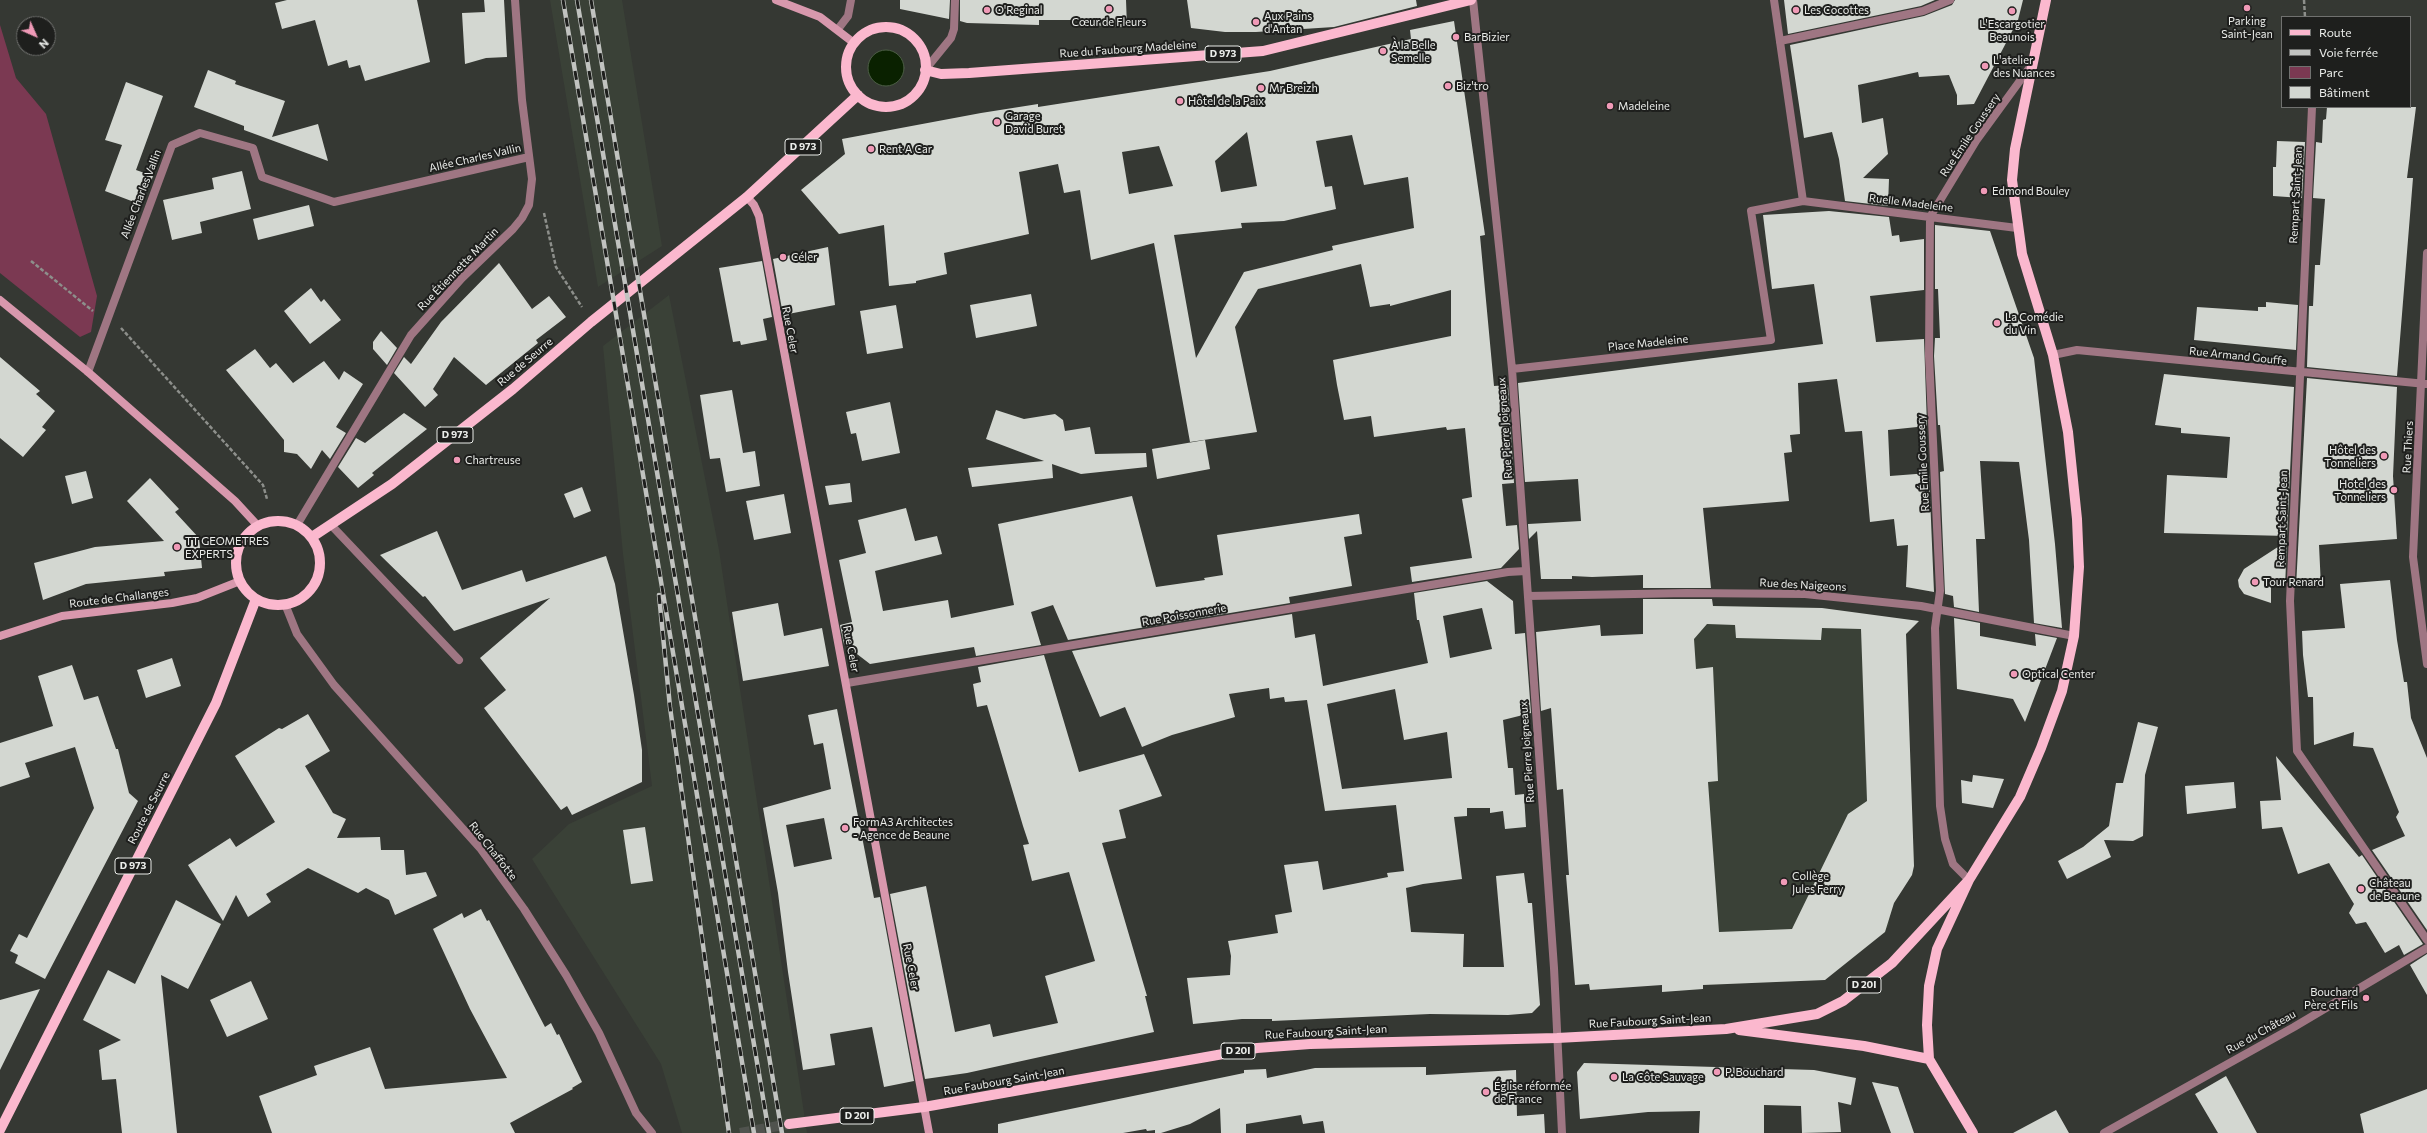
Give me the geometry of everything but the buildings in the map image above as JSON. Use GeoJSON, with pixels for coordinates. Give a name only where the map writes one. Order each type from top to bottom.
{"type":"FeatureCollection","features":[{"type":"Feature","properties":{"kind":"main road","name":"Rue du Faubourg Madeleine"},"geometry":{"type":"LineString","coordinates":[[925,70],[941,74],[969,73],[1263,51],[1472,0]]}},
{"type":"Feature","properties":{"kind":"main road"},"geometry":{"type":"LineString","coordinates":[[1973,1133],[1929,1059],[1929,986],[1937,949],[1968,880],[2020,797],[2042,748],[2062,692],[2074,636],[2079,567],[2077,519],[2068,432],[2053,355],[2022,254],[2017,228],[2012,180],[2014,157],[2030,67],[2046,0]]}},
{"type":"Feature","properties":{"kind":"main road"},"geometry":{"type":"LineString","coordinates":[[880,28],[903,32],[920,48],[925,70],[922,84],[914,95],[896,106],[876,106],[858,95],[847,74],[847,58],[854,43],[866,33],[880,28]]}},
{"type":"Feature","properties":{"kind":"main road","name":"D 973"},"geometry":{"type":"LineString","coordinates":[[747,197],[858,95]]}},
{"type":"Feature","properties":{"kind":"main road","name":"Rue de Seurre"},"geometry":{"type":"LineString","coordinates":[[312,537],[392,484],[442,446],[591,322],[747,197]]}},
{"type":"Feature","properties":{"kind":"main road"},"geometry":{"type":"LineString","coordinates":[[277,521],[297,525],[312,537],[320,557],[318,578],[305,596],[285,604],[275,605],[256,599],[240,581],[236,561],[238,550],[246,536],[258,526],[277,521]]}},
{"type":"Feature","properties":{"kind":"main road","name":"Route de Seurre"},"geometry":{"type":"LineString","coordinates":[[0,1130],[216,703],[256,599]]}},
{"type":"Feature","properties":{"kind":"main road","name":"D 20I"},"geometry":{"type":"LineString","coordinates":[[1726,1029],[1817,1014],[1842,1001],[1892,963],[1968,880]]}},
{"type":"Feature","properties":{"kind":"main road","name":"Rue Faubourg Saint-Jean"},"geometry":{"type":"LineString","coordinates":[[789,1124],[924,1107],[1257,1048],[1365,1042],[1557,1038],[1726,1029]]}},
{"type":"Feature","properties":{"kind":"main road","name":"D 20I"},"geometry":{"type":"LineString","coordinates":[[1726,1029],[1864,1046],[1929,1059]]}},
{"type":"Feature","properties":{"kind":"street","name":"Rue Étiennette Martin"},"geometry":{"type":"LineString","coordinates":[[297,525],[411,335],[462,278],[522,218],[531,192],[515,0]]}},
{"type":"Feature","properties":{"kind":"street"},"geometry":{"type":"LineString","coordinates":[[776,0],[820,17],[838,29],[854,43]]}},
{"type":"Feature","properties":{"kind":"street"},"geometry":{"type":"LineString","coordinates":[[838,29],[848,16],[851,0]]}},
{"type":"Feature","properties":{"kind":"street"},"geometry":{"type":"LineString","coordinates":[[925,70],[951,38],[954,29],[955,0]]}},
{"type":"Feature","properties":{"kind":"street"},"geometry":{"type":"LineString","coordinates":[[1472,0],[1512,369]]}},
{"type":"Feature","properties":{"kind":"street"},"geometry":{"type":"LineString","coordinates":[[1774,0],[1804,201]]}},
{"type":"Feature","properties":{"kind":"street"},"geometry":{"type":"LineString","coordinates":[[1780,41],[1923,11],[1950,0]]}},
{"type":"Feature","properties":{"kind":"street","name":"Rue Émile Goussery"},"geometry":{"type":"LineString","coordinates":[[1968,880],[1953,864],[1945,839],[1940,806],[1935,628],[1939,610],[1940,592],[1929,356],[1930,217],[1976,141],[2030,67]]}},
{"type":"Feature","properties":{"kind":"street","name":"Rempart Saint-Jean"},"geometry":{"type":"LineString","coordinates":[[2312,108],[2298,373],[2290,600],[2297,750],[2427,940]]}},
{"type":"Feature","properties":{"kind":"street","name":"Allée Charles Vallin"},"geometry":{"type":"LineString","coordinates":[[88,372],[110,316],[130,253],[172,145],[200,133],[253,148],[262,177],[334,202],[529,157]]}},
{"type":"Feature","properties":{"kind":"street","name":"Rue Celer"},"geometry":{"type":"LineString","coordinates":[[747,197],[754,205],[759,216],[847,683],[929,1133]]}},
{"type":"Feature","properties":{"kind":"street","name":"Place Madeleine"},"geometry":{"type":"LineString","coordinates":[[1512,369],[1770,340],[1751,211],[1804,201]]}},
{"type":"Feature","properties":{"kind":"street","name":"Ruelle Madeleine"},"geometry":{"type":"LineString","coordinates":[[1804,201],[2017,228]]}},
{"type":"Feature","properties":{"kind":"street","name":"Rue Thiers"},"geometry":{"type":"LineString","coordinates":[[2427,253],[2425,385],[2413,557],[2427,664]]}},
{"type":"Feature","properties":{"kind":"street"},"geometry":{"type":"LineString","coordinates":[[0,300],[88,372],[235,501],[258,526]]}},
{"type":"Feature","properties":{"kind":"street","name":"Rue Armand Gouffe"},"geometry":{"type":"LineString","coordinates":[[2053,355],[2078,350],[2425,385]]}},
{"type":"Feature","properties":{"kind":"street","name":"Rue Pierre Joigneaux"},"geometry":{"type":"LineString","coordinates":[[1512,369],[1557,1038],[1562,1133]]}},
{"type":"Feature","properties":{"kind":"street"},"geometry":{"type":"LineString","coordinates":[[331,525],[459,660]]}},
{"type":"Feature","properties":{"kind":"street","name":"Rue Poissonnerie"},"geometry":{"type":"LineString","coordinates":[[847,683],[1485,576],[1526,571]]}},
{"type":"Feature","properties":{"kind":"street","name":"Route de Challanges"},"geometry":{"type":"LineString","coordinates":[[0,636],[62,616],[184,601],[240,581]]}},
{"type":"Feature","properties":{"kind":"street","name":"Rue des Naigeons"},"geometry":{"type":"LineString","coordinates":[[1528,596],[1687,593],[1805,594],[1921,606],[2074,636]]}},
{"type":"Feature","properties":{"kind":"street","name":"Rue Chaffotte"},"geometry":{"type":"LineString","coordinates":[[285,604],[297,634],[334,685],[480,848],[524,909],[566,975],[599,1033],[636,1113],[652,1133]]}},
{"type":"Feature","properties":{"kind":"street","name":"Rue du Château"},"geometry":{"type":"LineString","coordinates":[[2104,1133],[2294,1027],[2427,948]]}},
{"type":"Feature","properties":{"kind":"path"},"geometry":{"type":"LineString","coordinates":[[2304,0],[2305,16]]}},
{"type":"Feature","properties":{"kind":"path"},"geometry":{"type":"LineString","coordinates":[[543,209],[556,267],[591,322]]}},
{"type":"Feature","properties":{"kind":"path"},"geometry":{"type":"LineString","coordinates":[[31,261],[99,316],[110,316],[263,485],[267,499]]}},
{"type":"Feature","properties":{"kind":"shaded area"},"geometry":{"type":"Polygon","coordinates":[[[550,0],[622,0],[662,246],[598,287],[550,0]]]}},
{"type":"Feature","properties":{"kind":"shaded area"},"geometry":{"type":"Polygon","coordinates":[[[886,50],[896,53],[901,58],[904,68],[901,78],[896,83],[886,86],[876,83],[871,78],[868,68],[871,58],[876,53],[886,50]]]}},
{"type":"Feature","properties":{"kind":"shaded area"},"geometry":{"type":"Polygon","coordinates":[[[669,295],[719,550],[807,1133],[682,1133],[661,1064],[532,859],[569,824],[652,786],[623,554],[603,346],[669,295]]]}},
{"type":"Feature","properties":{"kind":"shaded area","name":"Collège Jules Ferry"},"geometry":{"type":"Polygon","coordinates":[[[1693,605],[1822,608],[1909,621],[1906,632],[1914,866],[1912,875],[1900,890],[1890,912],[1889,925],[1885,932],[1825,980],[1703,985],[1703,989],[1662,992],[1662,950],[1693,605]]]}},
{"type":"Feature","properties":{"kind":"green space"},"geometry":{"type":"Polygon","coordinates":[[[0,25],[16,78],[46,114],[97,296],[91,332],[80,337],[0,273],[0,25]]]}},
{"type":"Feature","properties":{"kind":"tunnel"},"geometry":{"type":"LineString","coordinates":[[740,1133],[789,1124]]}},
{"type":"Feature","properties":{"kind":"railway"},"geometry":{"type":"LineString","coordinates":[[563,0],[754,1133]]}},
{"type":"Feature","properties":{"kind":"railway"},"geometry":{"type":"LineString","coordinates":[[577,0],[769,1133]]}},
{"type":"Feature","properties":{"kind":"railway"},"geometry":{"type":"LineString","coordinates":[[591,0],[782,1133]]}},
{"type":"Feature","properties":{"kind":"railway"},"geometry":{"type":"LineString","coordinates":[[659,595],[670,707],[729,1133]]}},
{"type":"Feature","properties":{"kind":"place","name":"Parking Saint-Jean"},"geometry":{"type":"Point","coordinates":[2247,8]}},
{"type":"Feature","properties":{"kind":"place","name":"Cœur de Fleurs"},"geometry":{"type":"Point","coordinates":[1109,9]}},
{"type":"Feature","properties":{"kind":"place","name":"O'Reginal"},"geometry":{"type":"Point","coordinates":[987,10]}},
{"type":"Feature","properties":{"kind":"place","name":"Les Cocottes"},"geometry":{"type":"Point","coordinates":[1796,10]}},
{"type":"Feature","properties":{"kind":"place","name":"L'Escargotier Beaunois"},"geometry":{"type":"Point","coordinates":[2012,11]}},
{"type":"Feature","properties":{"kind":"place","name":"Aux Pains d'Antan"},"geometry":{"type":"Point","coordinates":[1256,22]}},
{"type":"Feature","properties":{"kind":"place","name":"BarBizier"},"geometry":{"type":"Point","coordinates":[1456,37]}},
{"type":"Feature","properties":{"kind":"place","name":"À la Belle Semelle"},"geometry":{"type":"Point","coordinates":[1383,51]}},
{"type":"Feature","properties":{"kind":"place","name":"L'atelier des Nuances"},"geometry":{"type":"Point","coordinates":[1985,66]}},
{"type":"Feature","properties":{"kind":"place","name":"Biz'tro"},"geometry":{"type":"Point","coordinates":[1448,86]}},
{"type":"Feature","properties":{"kind":"place","name":"Mr Breizh"},"geometry":{"type":"Point","coordinates":[1261,88]}},
{"type":"Feature","properties":{"kind":"place","name":"Hôtel de la Paix"},"geometry":{"type":"Point","coordinates":[1180,101]}},
{"type":"Feature","properties":{"kind":"place","name":"Madeleine"},"geometry":{"type":"Point","coordinates":[1610,106]}},
{"type":"Feature","properties":{"kind":"place","name":"Garage David Buret"},"geometry":{"type":"Point","coordinates":[997,122]}},
{"type":"Feature","properties":{"kind":"place","name":"Rent A Car"},"geometry":{"type":"Point","coordinates":[871,149]}},
{"type":"Feature","properties":{"kind":"place","name":"Edmond Bouley"},"geometry":{"type":"Point","coordinates":[1984,191]}},
{"type":"Feature","properties":{"kind":"place","name":"Céler"},"geometry":{"type":"Point","coordinates":[783,257]}},
{"type":"Feature","properties":{"kind":"place","name":"La Comédie du Vin"},"geometry":{"type":"Point","coordinates":[1997,323]}},
{"type":"Feature","properties":{"kind":"place","name":"Hôtel des Tonneliers"},"geometry":{"type":"Point","coordinates":[2384,456]}},
{"type":"Feature","properties":{"kind":"place","name":"Chartreuse"},"geometry":{"type":"Point","coordinates":[457,460]}},
{"type":"Feature","properties":{"kind":"place","name":"Hotel des Tonneliers"},"geometry":{"type":"Point","coordinates":[2394,490]}},
{"type":"Feature","properties":{"kind":"place","name":"TT GEOMETRES EXPERTS"},"geometry":{"type":"Point","coordinates":[177,547]}},
{"type":"Feature","properties":{"kind":"place","name":"Tour Renard"},"geometry":{"type":"Point","coordinates":[2255,582]}},
{"type":"Feature","properties":{"kind":"place","name":"Optical Center"},"geometry":{"type":"Point","coordinates":[2014,674]}},
{"type":"Feature","properties":{"kind":"place","name":"FormA3 Architectes - Agence de Beaune"},"geometry":{"type":"Point","coordinates":[845,828]}},
{"type":"Feature","properties":{"kind":"place","name":"Collège Jules Ferry"},"geometry":{"type":"Point","coordinates":[1784,882]}},
{"type":"Feature","properties":{"kind":"place","name":"Château de Beaune"},"geometry":{"type":"Point","coordinates":[2361,889]}},
{"type":"Feature","properties":{"kind":"place","name":"Bouchard Père et Fils"},"geometry":{"type":"Point","coordinates":[2366,998]}},
{"type":"Feature","properties":{"kind":"place","name":"P. Bouchard"},"geometry":{"type":"Point","coordinates":[1717,1072]}},
{"type":"Feature","properties":{"kind":"place","name":"La Côte Sauvage"},"geometry":{"type":"Point","coordinates":[1614,1077]}},
{"type":"Feature","properties":{"kind":"place","name":"Église réformée de France"},"geometry":{"type":"Point","coordinates":[1486,1092]}}]}
